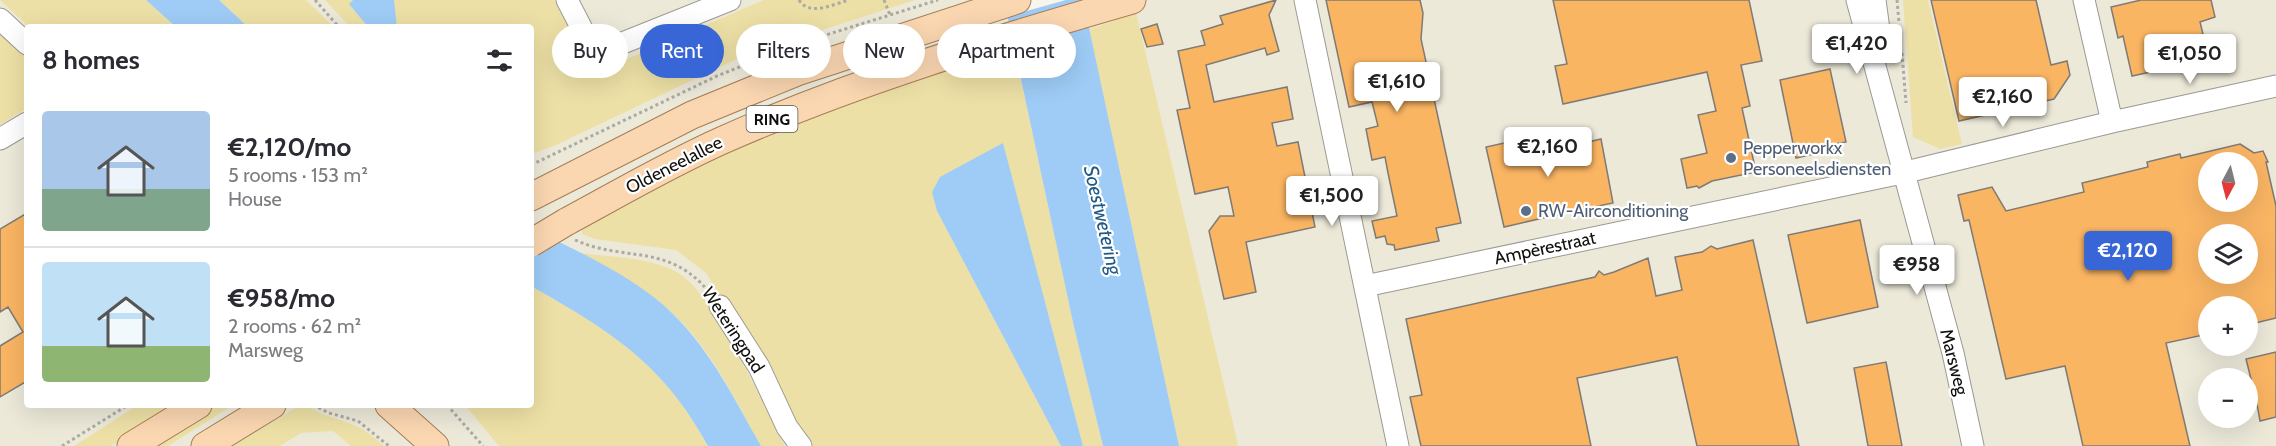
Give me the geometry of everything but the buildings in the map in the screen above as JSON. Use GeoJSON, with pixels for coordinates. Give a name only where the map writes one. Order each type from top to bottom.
{"type":"FeatureCollection","features":[{"type":"Feature","properties":{"kind":"main road","name":"Oldeneelallee"},"geometry":{"type":"LineString","coordinates":[[534,195],[692,115],[797,72],[1017,0]]}},
{"type":"Feature","properties":{"kind":"main road","name":"Oldeneelallee"},"geometry":{"type":"LineString","coordinates":[[534,242],[567,230],[648,177],[722,140],[822,99],[989,41],[1123,3]]}},
{"type":"Feature","properties":{"kind":"main road"},"geometry":{"type":"LineString","coordinates":[[131,446],[193,408]]}},
{"type":"Feature","properties":{"kind":"main road"},"geometry":{"type":"LineString","coordinates":[[205,446],[267,408]]}},
{"type":"Feature","properties":{"kind":"main road"},"geometry":{"type":"LineString","coordinates":[[392,408],[435,446]]}},
{"type":"Feature","properties":{"kind":"main road"},"geometry":{"type":"LineString","coordinates":[[418,408],[454,446]]}},
{"type":"Feature","properties":{"kind":"street"},"geometry":{"type":"LineString","coordinates":[[567,0],[595,54],[730,0]]}},
{"type":"Feature","properties":{"kind":"street"},"geometry":{"type":"LineString","coordinates":[[1305,0],[1398,446]]}},
{"type":"Feature","properties":{"kind":"street","name":"Marsweg"},"geometry":{"type":"LineString","coordinates":[[1857,0],[1895,139]]}},
{"type":"Feature","properties":{"kind":"street","name":"Marsweg"},"geometry":{"type":"LineString","coordinates":[[1875,0],[1902,173],[1953,353],[1973,446]]}},
{"type":"Feature","properties":{"kind":"street"},"geometry":{"type":"LineString","coordinates":[[2084,0],[2112,122]]}},
{"type":"Feature","properties":{"kind":"street"},"geometry":{"type":"LineString","coordinates":[[0,19],[24,41]]}},
{"type":"Feature","properties":{"kind":"street","name":"Ampèrestraat"},"geometry":{"type":"LineString","coordinates":[[1365,286],[1902,173],[2112,122],[2276,86]]}},
{"type":"Feature","properties":{"kind":"street"},"geometry":{"type":"LineString","coordinates":[[0,139],[24,125]]}},
{"type":"Feature","properties":{"kind":"street","name":"Weteringpad"},"geometry":{"type":"LineString","coordinates":[[720,306],[759,367],[787,427],[801,446]]}},
{"type":"Feature","properties":{"kind":"path"},"geometry":{"type":"LineString","coordinates":[[315,0],[336,24]]}},
{"type":"Feature","properties":{"kind":"path"},"geometry":{"type":"LineString","coordinates":[[799,0],[802,5],[814,9],[849,0]]}},
{"type":"Feature","properties":{"kind":"path"},"geometry":{"type":"LineString","coordinates":[[885,0],[890,15]]}},
{"type":"Feature","properties":{"kind":"path"},"geometry":{"type":"LineString","coordinates":[[1897,0],[1900,32]]}},
{"type":"Feature","properties":{"kind":"path"},"geometry":{"type":"LineString","coordinates":[[1901,43],[1906,108]]}},
{"type":"Feature","properties":{"kind":"path","name":"Weteringpad"},"geometry":{"type":"LineString","coordinates":[[567,230],[611,251],[665,259],[699,280],[720,306]]}},
{"type":"Feature","properties":{"kind":"path"},"geometry":{"type":"LineString","coordinates":[[62,446],[123,408]]}},
{"type":"Feature","properties":{"kind":"path"},"geometry":{"type":"LineString","coordinates":[[320,408],[358,421],[389,446]]}},
{"type":"Feature","properties":{"kind":"path"},"geometry":{"type":"LineString","coordinates":[[450,408],[483,446]]}},
{"type":"Feature","properties":{"kind":"shaded area"},"geometry":{"type":"Polygon","coordinates":[[[0,0],[2276,0],[2276,446],[0,446],[0,0]]]}},
{"type":"Feature","properties":{"kind":"shaded area"},"geometry":{"type":"Polygon","coordinates":[[[0,0],[146,0],[173,24],[26,24],[0,0]]]}},
{"type":"Feature","properties":{"kind":"shaded area"},"geometry":{"type":"Polygon","coordinates":[[[219,0],[306,0],[331,24],[245,24],[219,0]]]}},
{"type":"Feature","properties":{"kind":"shaded area"},"geometry":{"type":"Polygon","coordinates":[[[325,0],[353,0],[349,4],[366,24],[347,24],[325,0]]]}},
{"type":"Feature","properties":{"kind":"shaded area"},"geometry":{"type":"Polygon","coordinates":[[[394,0],[554,0],[566,24],[552,24],[552,78],[628,78],[628,59],[640,53],[640,78],[697,78],[535,153],[534,24],[397,24],[394,0]]]}},
{"type":"Feature","properties":{"kind":"shaded area"},"geometry":{"type":"Polygon","coordinates":[[[764,0],[915,0],[831,27],[831,24],[736,24],[736,59],[724,65],[724,24],[708,24],[764,0]]]}},
{"type":"Feature","properties":{"kind":"shaded area"},"geometry":{"type":"Polygon","coordinates":[[[1903,0],[1928,0],[1962,144],[1940,149],[1913,137],[1903,0]]]}},
{"type":"Feature","properties":{"kind":"shaded area"},"geometry":{"type":"Polygon","coordinates":[[[1135,8],[1238,446],[1179,446],[1089,29],[1114,21],[1135,8]]]}},
{"type":"Feature","properties":{"kind":"shaded area"},"geometry":{"type":"Polygon","coordinates":[[[0,30],[24,53],[24,110],[0,125],[0,30]]]}},
{"type":"Feature","properties":{"kind":"shaded area"},"geometry":{"type":"Polygon","coordinates":[[[937,71],[937,78],[1021,78],[1074,327],[1103,446],[1083,446],[1003,144],[937,211],[1061,446],[808,446],[706,273],[676,250],[595,239],[582,234],[582,229],[604,213],[754,137],[917,78],[925,78],[925,75],[937,71]]]}},
{"type":"Feature","properties":{"kind":"shaded area"},"geometry":{"type":"Polygon","coordinates":[[[580,253],[628,258],[664,266],[675,271],[690,283],[706,301],[721,324],[785,446],[761,446],[709,356],[684,324],[659,301],[615,272],[580,253]]]}},
{"type":"Feature","properties":{"kind":"shaded area"},"geometry":{"type":"Polygon","coordinates":[[[534,288],[586,318],[632,352],[653,371],[691,417],[708,446],[499,446],[467,408],[534,408],[534,288]]]}},
{"type":"Feature","properties":{"kind":"shaded area"},"geometry":{"type":"Polygon","coordinates":[[[133,408],[172,408],[111,446],[74,446],[133,408]]]}},
{"type":"Feature","properties":{"kind":"shaded area"},"geometry":{"type":"Polygon","coordinates":[[[207,408],[228,408],[168,446],[143,446],[207,408]]]}},
{"type":"Feature","properties":{"kind":"shaded area"},"geometry":{"type":"Polygon","coordinates":[[[295,408],[311,408],[357,426],[384,446],[351,446],[333,431],[301,433],[280,446],[233,446],[295,408]]]}},
{"type":"Feature","properties":{"kind":"water"},"geometry":{"type":"Polygon","coordinates":[[[146,0],[219,0],[245,24],[173,24],[146,0]]]}},
{"type":"Feature","properties":{"kind":"water"},"geometry":{"type":"Polygon","coordinates":[[[353,0],[394,0],[397,24],[366,24],[349,4],[353,0]]]}},
{"type":"Feature","properties":{"kind":"water","name":"Soestwetering"},"geometry":{"type":"Polygon","coordinates":[[[1004,0],[1083,0],[1179,446],[1103,446],[1074,327],[1021,78],[1076,78],[1076,24],[1009,24],[1004,0]]]}},
{"type":"Feature","properties":{"kind":"water"},"geometry":{"type":"Polygon","coordinates":[[[1003,143],[1083,446],[1061,446],[937,211],[932,192],[940,177],[1003,143]]]}},
{"type":"Feature","properties":{"kind":"water"},"geometry":{"type":"Polygon","coordinates":[[[534,229],[623,276],[657,299],[672,313],[699,343],[732,394],[761,446],[708,446],[691,417],[653,371],[632,352],[586,318],[534,288],[534,229]]]}},
{"type":"Feature","properties":{"kind":"pier"},"geometry":{"type":"Polygon","coordinates":[[[1001,0],[1066,0],[1005,17],[1001,0]]]}},
{"type":"Feature","properties":{"kind":"place","name":"Pepperworkx Personeelsdiensten"},"geometry":{"type":"Point","coordinates":[1731,158]}},
{"type":"Feature","properties":{"kind":"place","name":"RW-Airconditioning"},"geometry":{"type":"Point","coordinates":[1526,211]}}]}
